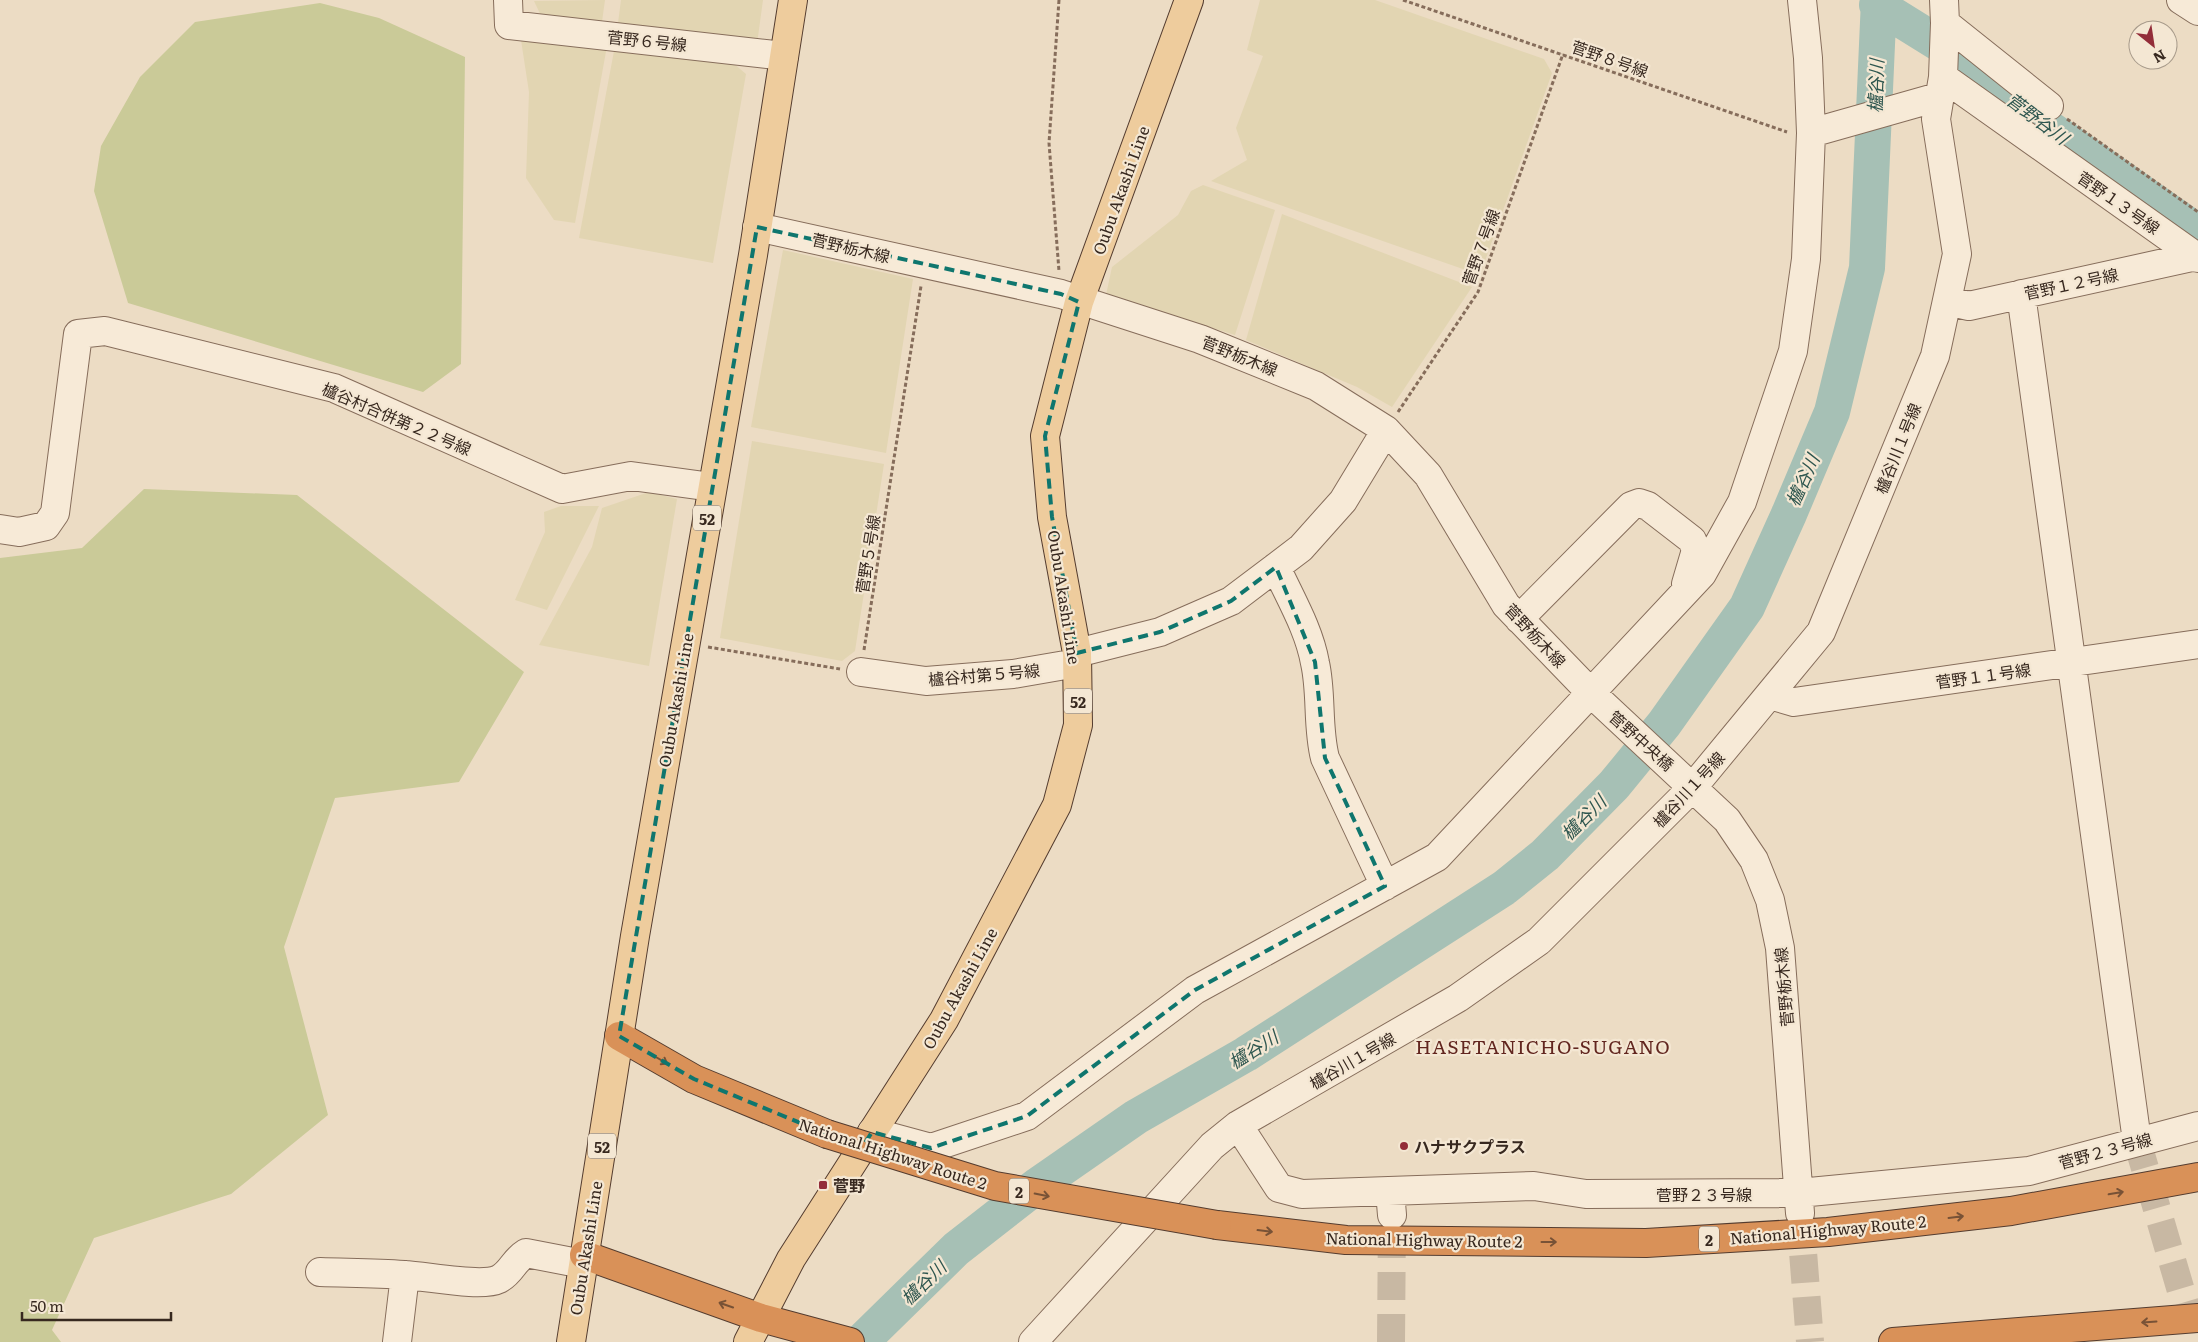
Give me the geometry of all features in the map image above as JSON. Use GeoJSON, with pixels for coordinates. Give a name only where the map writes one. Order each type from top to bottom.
{"type":"FeatureCollection","features":[{"type":"Feature","properties":{"kind":"highway","name":"National Highway Route 2"},"geometry":{"type":"LineString","coordinates":[[619,1036],[694,1079],[827,1134],[921,1165],[995,1186],[1217,1225],[1346,1240],[1646,1243],[1828,1232],[2012,1211],[2198,1177]]}},
{"type":"Feature","properties":{"kind":"highway"},"geometry":{"type":"LineString","coordinates":[[584,1260],[761,1318],[850,1342]]}},
{"type":"Feature","properties":{"kind":"highway"},"geometry":{"type":"LineString","coordinates":[[1893,1342],[2198,1318]]}},
{"type":"Feature","properties":{"kind":"main road","name":"Oubu Akashi Line"},"geometry":{"type":"LineString","coordinates":[[571,1342],[619,1036],[757,227],[793,0]]}},
{"type":"Feature","properties":{"kind":"main road","name":"Oubu Akashi Line"},"geometry":{"type":"LineString","coordinates":[[748,1342],[791,1259],[944,1020],[1057,805],[1078,725],[1077,658],[1052,517],[1045,436],[1070,298],[1190,0]]}},
{"type":"Feature","properties":{"kind":"street"},"geometry":{"type":"LineString","coordinates":[[872,1132],[932,1148],[1027,1116],[1195,990],[1437,857],[1702,574],[1742,502],[1793,351],[1806,259],[1811,133],[1808,58],[1802,0]]}},
{"type":"Feature","properties":{"kind":"street"},"geometry":{"type":"LineString","coordinates":[[2180,0],[2198,11]]}},
{"type":"Feature","properties":{"kind":"street"},"geometry":{"type":"LineString","coordinates":[[1945,12],[2048,106]]}},
{"type":"Feature","properties":{"kind":"street","name":"櫨谷川１号線"},"geometry":{"type":"LineString","coordinates":[[1033,1342],[1212,1146],[1238,1125],[1458,998],[1540,941],[1694,787],[1821,632],[1935,356],[1957,254],[1936,119],[1945,12]]}},
{"type":"Feature","properties":{"kind":"street","name":"菅野６号線"},"geometry":{"type":"LineString","coordinates":[[508,13],[784,56]]}},
{"type":"Feature","properties":{"kind":"street"},"geometry":{"type":"LineString","coordinates":[[1811,133],[1940,87]]}},
{"type":"Feature","properties":{"kind":"street","name":"菅野１３号線"},"geometry":{"type":"LineString","coordinates":[[1940,87],[2197,257]]}},
{"type":"Feature","properties":{"kind":"street","name":"菅野栃木線"},"geometry":{"type":"LineString","coordinates":[[757,227],[1070,298],[1200,339],[1316,386],[1386,430],[1428,475],[1506,605],[1591,693]]}},
{"type":"Feature","properties":{"kind":"street","name":"菅野１２号線"},"geometry":{"type":"LineString","coordinates":[[1947,301],[1969,306],[2197,257]]}},
{"type":"Feature","properties":{"kind":"street"},"geometry":{"type":"LineString","coordinates":[[2021,294],[2136,1141]]}},
{"type":"Feature","properties":{"kind":"street","name":"櫨谷村合併第２２号線"},"geometry":{"type":"LineString","coordinates":[[0,529],[19,532],[46,526],[55,513],[78,334],[105,332],[334,388],[562,489],[631,476],[712,487]]}},
{"type":"Feature","properties":{"kind":"street","name":"櫨谷村第５号線"},"geometry":{"type":"LineString","coordinates":[[861,672],[926,681],[1013,674],[1077,658],[1160,632],[1231,600],[1301,548],[1343,501],[1386,430]]}},
{"type":"Feature","properties":{"kind":"street"},"geometry":{"type":"LineString","coordinates":[[1520,619],[1631,506],[1639,503],[1648,506],[1692,540],[1696,550],[1682,595]]}},
{"type":"Feature","properties":{"kind":"street"},"geometry":{"type":"LineString","coordinates":[[1276,567],[1309,639],[1315,662],[1320,695],[1320,738],[1325,758],[1384,886]]}},
{"type":"Feature","properties":{"kind":"street","name":"菅野１１号線"},"geometry":{"type":"LineString","coordinates":[[1770,695],[1794,702],[2198,644]]}},
{"type":"Feature","properties":{"kind":"street","name":"管野中央橋"},"geometry":{"type":"LineString","coordinates":[[1591,693],[1694,787]]}},
{"type":"Feature","properties":{"kind":"street","name":"菅野栃木線"},"geometry":{"type":"LineString","coordinates":[[1694,787],[1727,820],[1754,860],[1770,900],[1780,948],[1800,1203]]}},
{"type":"Feature","properties":{"kind":"street","name":"菅野２３号線"},"geometry":{"type":"LineString","coordinates":[[1238,1125],[1278,1188],[1302,1194],[1391,1203],[1534,1186],[1586,1194],[1800,1203],[2029,1171],[2198,1126]]}},
{"type":"Feature","properties":{"kind":"street"},"geometry":{"type":"LineString","coordinates":[[320,1272],[405,1275],[481,1282],[498,1280],[509,1273],[516,1260],[526,1253],[584,1260]]}},
{"type":"Feature","properties":{"kind":"street"},"geometry":{"type":"LineString","coordinates":[[397,1342],[405,1275]]}},
{"type":"Feature","properties":{"kind":"path"},"geometry":{"type":"LineString","coordinates":[[1059,0],[1049,143],[1070,298]]}},
{"type":"Feature","properties":{"kind":"path","name":"菅野８号線"},"geometry":{"type":"LineString","coordinates":[[1403,0],[1787,132],[1811,133]]}},
{"type":"Feature","properties":{"kind":"path","name":"菅野７号線"},"geometry":{"type":"LineString","coordinates":[[1386,430],[1478,292],[1563,54]]}},
{"type":"Feature","properties":{"kind":"path"},"geometry":{"type":"LineString","coordinates":[[2048,106],[2198,212]]}},
{"type":"Feature","properties":{"kind":"path","name":"菅野５号線"},"geometry":{"type":"LineString","coordinates":[[861,672],[925,264]]}},
{"type":"Feature","properties":{"kind":"path"},"geometry":{"type":"LineString","coordinates":[[685,643],[861,672]]}},
{"type":"Feature","properties":{"kind":"highlighted area"},"geometry":{"type":"Polygon","coordinates":[[[757,227],[1061,294],[1079,302],[1045,436],[1052,517],[1077,653],[1160,632],[1231,601],[1276,567],[1315,662],[1325,758],[1385,886],[1195,990],[1027,1116],[931,1148],[872,1132],[863,1146],[827,1134],[694,1079],[619,1036],[757,227]]]}},
{"type":"Feature","properties":{"kind":"shaded area"},"geometry":{"type":"Polygon","coordinates":[[[605,0],[601,29],[544,22],[534,1],[605,0]]]}},
{"type":"Feature","properties":{"kind":"shaded area"},"geometry":{"type":"Polygon","coordinates":[[[621,0],[763,0],[757,44],[618,23],[621,0]]]}},
{"type":"Feature","properties":{"kind":"shaded area"},"geometry":{"type":"Polygon","coordinates":[[[1260,0],[1375,0],[1544,59],[1552,73],[1480,275],[1211,181],[1247,160],[1236,128],[1263,56],[1247,50],[1260,0]]]}},
{"type":"Feature","properties":{"kind":"shaded area"},"geometry":{"type":"Polygon","coordinates":[[[521,40],[607,46],[575,223],[554,220],[526,178],[529,92],[521,40]]]}},
{"type":"Feature","properties":{"kind":"shaded area"},"geometry":{"type":"Polygon","coordinates":[[[614,51],[727,58],[746,74],[713,263],[579,238],[614,51]]]}},
{"type":"Feature","properties":{"kind":"shaded area"},"geometry":{"type":"Polygon","coordinates":[[[1203,185],[1275,210],[1235,335],[1106,295],[1112,267],[1178,215],[1191,191],[1203,185]]]}},
{"type":"Feature","properties":{"kind":"shaded area"},"geometry":{"type":"Polygon","coordinates":[[[1282,214],[1472,287],[1392,407],[1357,387],[1246,340],[1282,214]]]}},
{"type":"Feature","properties":{"kind":"shaded area"},"geometry":{"type":"Polygon","coordinates":[[[783,250],[913,279],[886,453],[751,427],[783,250]]]}},
{"type":"Feature","properties":{"kind":"shaded area"},"geometry":{"type":"Polygon","coordinates":[[[752,441],[884,464],[855,651],[842,661],[720,638],[752,441]]]}},
{"type":"Feature","properties":{"kind":"shaded area"},"geometry":{"type":"Polygon","coordinates":[[[649,492],[677,499],[649,666],[539,645],[592,547],[602,508],[649,492]]]}},
{"type":"Feature","properties":{"kind":"shaded area"},"geometry":{"type":"Polygon","coordinates":[[[561,506],[599,506],[547,610],[515,600],[545,532],[544,512],[561,506]]]}},
{"type":"Feature","properties":{"kind":"green space"},"geometry":{"type":"Polygon","coordinates":[[[320,3],[379,18],[465,57],[461,364],[423,392],[128,303],[94,191],[101,146],[140,77],[195,22],[320,3]]]}},
{"type":"Feature","properties":{"kind":"green space"},"geometry":{"type":"Polygon","coordinates":[[[144,489],[297,495],[524,672],[459,782],[335,798],[284,947],[328,1115],[231,1194],[94,1238],[52,1330],[61,1342],[0,1342],[0,558],[82,548],[144,489]]]}},
{"type":"Feature","properties":{"kind":"waterway","name":"櫨谷川"},"geometry":{"type":"LineString","coordinates":[[861,1342],[956,1249],[1038,1185],[1136,1117],[1246,1054],[1504,888],[1545,855],[1614,785],[1664,724],[1747,607],[1832,412],[1867,268],[1879,0]]}},
{"type":"Feature","properties":{"kind":"waterway","name":"菅野谷川"},"geometry":{"type":"LineString","coordinates":[[1877,5],[1972,64],[2030,115],[2198,232]]}},
{"type":"Feature","properties":{"kind":"tunnel"},"geometry":{"type":"LineString","coordinates":[[2137,1141],[2196,1342]]}},
{"type":"Feature","properties":{"kind":"tunnel"},"geometry":{"type":"LineString","coordinates":[[1800,1213],[1810,1342]]}},
{"type":"Feature","properties":{"kind":"tunnel"},"geometry":{"type":"LineString","coordinates":[[1391,1342],[1392,1217]]}},
{"type":"Feature","properties":{"kind":"place","name":"ハナサクプラス"},"geometry":{"type":"Point","coordinates":[1404,1146]}},
{"type":"Feature","properties":{"kind":"place","name":"菅野"},"geometry":{"type":"Point","coordinates":[823,1185]}},
{"type":"Feature","properties":{"kind":"district","name":"HASETANICHO-SUGANO"},"geometry":{"type":"Point","coordinates":[1543,1046]}}]}
